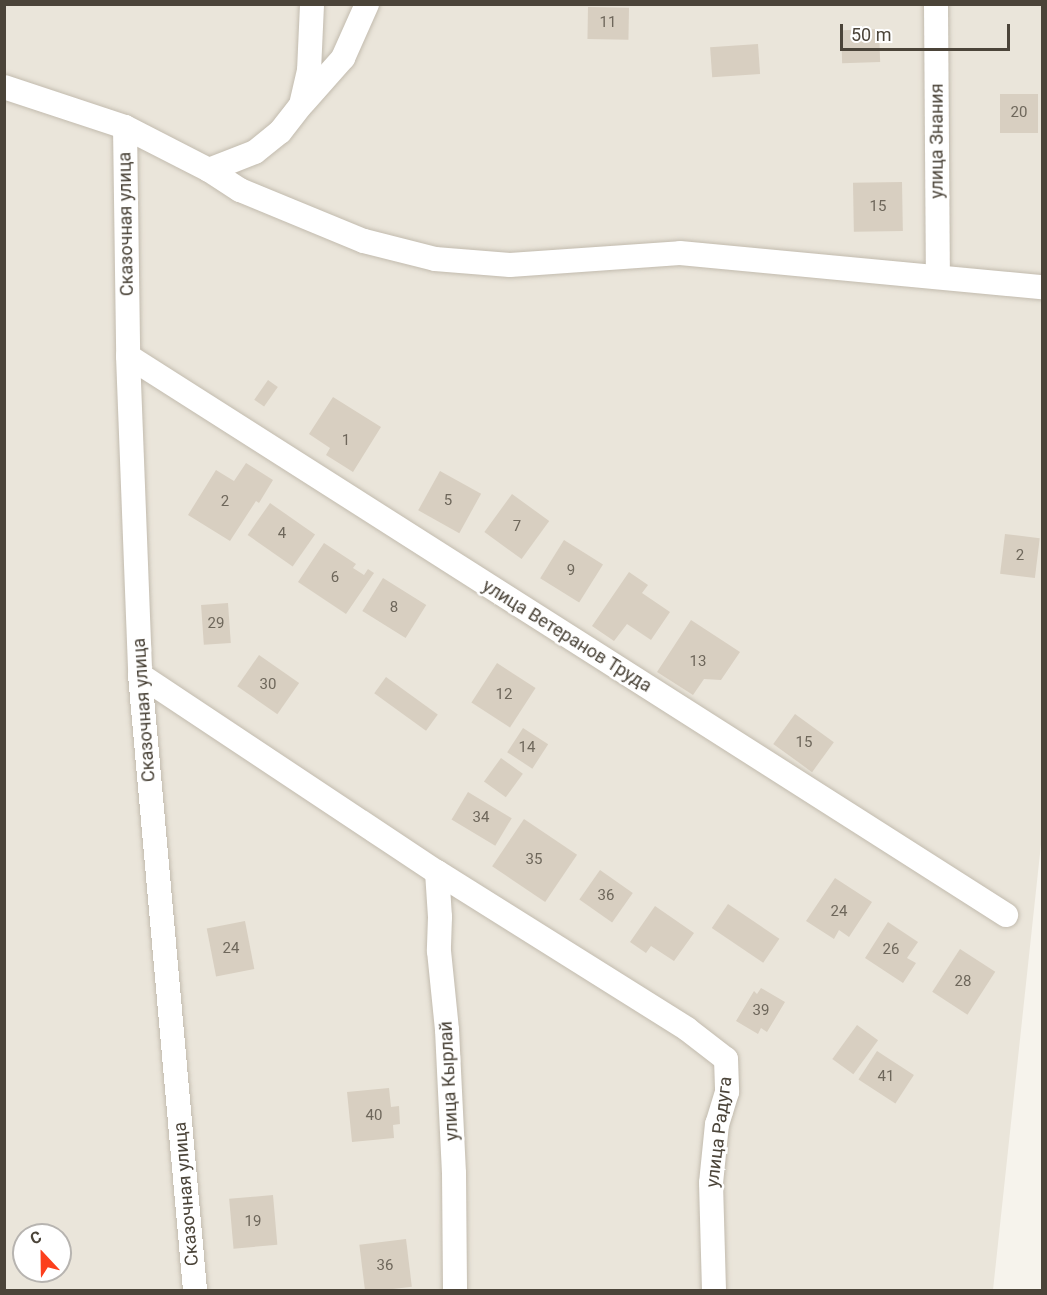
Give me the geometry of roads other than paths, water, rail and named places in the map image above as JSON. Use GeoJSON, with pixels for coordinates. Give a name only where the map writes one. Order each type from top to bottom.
{"type":"FeatureCollection","features":[{"type":"Feature","properties":{"kind":"street"},"geometry":{"type":"LineString","coordinates":[[301,105],[309,72],[312,4]]}},
{"type":"Feature","properties":{"kind":"street"},"geometry":{"type":"LineString","coordinates":[[209,170],[255,152],[280,132],[343,58],[367,4]]}},
{"type":"Feature","properties":{"kind":"street","name":"улица Знания"},"geometry":{"type":"LineString","coordinates":[[936,4],[938,277]]}},
{"type":"Feature","properties":{"kind":"street"},"geometry":{"type":"LineString","coordinates":[[4,87],[125,128],[209,170],[240,190],[364,242],[435,259],[510,265],[680,253],[1042,287]]}},
{"type":"Feature","properties":{"kind":"street","name":"Сказочная улица"},"geometry":{"type":"LineString","coordinates":[[125,128],[128,357],[140,675],[195,1290]]}},
{"type":"Feature","properties":{"kind":"street","name":"улица Ветеранов Труда"},"geometry":{"type":"LineString","coordinates":[[128,357],[1006,915]]}},
{"type":"Feature","properties":{"kind":"street"},"geometry":{"type":"LineString","coordinates":[[140,675],[437,872]]}},
{"type":"Feature","properties":{"kind":"street","name":"улица Радуга"},"geometry":{"type":"LineString","coordinates":[[437,872],[687,1029],[726,1059],[727,1092],[717,1124],[711,1183],[714,1290]]}},
{"type":"Feature","properties":{"kind":"street","name":"улица Кырлай"},"geometry":{"type":"LineString","coordinates":[[437,872],[440,917],[439,951],[447,1030],[454,1173],[456,1290]]}}]}
